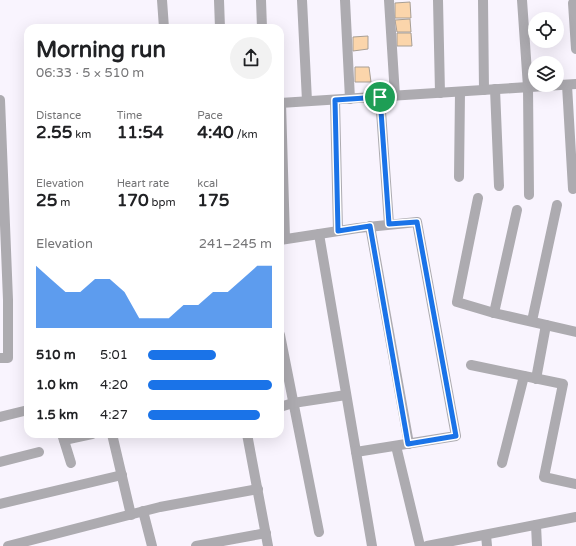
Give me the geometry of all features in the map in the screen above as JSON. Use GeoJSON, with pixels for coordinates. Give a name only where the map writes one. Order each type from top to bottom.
{"type":"FeatureCollection","features":[{"type":"Feature","properties":{"kind":"street"},"geometry":{"type":"LineString","coordinates":[[162,0],[164,24]]}},
{"type":"Feature","properties":{"kind":"street"},"geometry":{"type":"LineString","coordinates":[[219,0],[220,24]]}},
{"type":"Feature","properties":{"kind":"street"},"geometry":{"type":"LineString","coordinates":[[261,0],[262,24]]}},
{"type":"Feature","properties":{"kind":"street"},"geometry":{"type":"LineString","coordinates":[[302,0],[307,102]]}},
{"type":"Feature","properties":{"kind":"street"},"geometry":{"type":"LineString","coordinates":[[346,0],[350,99]]}},
{"type":"Feature","properties":{"kind":"street"},"geometry":{"type":"LineString","coordinates":[[389,0],[395,96]]}},
{"type":"Feature","properties":{"kind":"street"},"geometry":{"type":"LineString","coordinates":[[438,0],[440,93]]}},
{"type":"Feature","properties":{"kind":"street"},"geometry":{"type":"LineString","coordinates":[[483,0],[499,186]]}},
{"type":"Feature","properties":{"kind":"street"},"geometry":{"type":"LineString","coordinates":[[284,103],[528,87],[522,0]]}},
{"type":"Feature","properties":{"kind":"street"},"geometry":{"type":"LineString","coordinates":[[573,3],[576,48]]}},
{"type":"Feature","properties":{"kind":"street"},"geometry":{"type":"LineString","coordinates":[[572,84],[573,189]]}},
{"type":"Feature","properties":{"kind":"street"},"geometry":{"type":"LineString","coordinates":[[459,177],[460,92]]}},
{"type":"Feature","properties":{"kind":"street"},"geometry":{"type":"LineString","coordinates":[[528,92],[529,195]]}},
{"type":"Feature","properties":{"kind":"street"},"geometry":{"type":"LineString","coordinates":[[380,97],[389,224]]}},
{"type":"Feature","properties":{"kind":"street"},"geometry":{"type":"LineString","coordinates":[[0,100],[4,300],[8,358],[0,358]]}},
{"type":"Feature","properties":{"kind":"street"},"geometry":{"type":"LineString","coordinates":[[335,100],[338,231]]}},
{"type":"Feature","properties":{"kind":"street"},"geometry":{"type":"LineString","coordinates":[[478,198],[457,302],[494,313],[546,325],[575,329]]}},
{"type":"Feature","properties":{"kind":"street"},"geometry":{"type":"LineString","coordinates":[[532,321],[557,205]]}},
{"type":"Feature","properties":{"kind":"street"},"geometry":{"type":"LineString","coordinates":[[494,313],[517,210]]}},
{"type":"Feature","properties":{"kind":"street"},"geometry":{"type":"LineString","coordinates":[[284,240],[370,226],[417,222],[456,436],[356,452]]}},
{"type":"Feature","properties":{"kind":"street"},"geometry":{"type":"LineString","coordinates":[[370,226],[408,444]]}},
{"type":"Feature","properties":{"kind":"street"},"geometry":{"type":"LineString","coordinates":[[319,234],[372,546]]}},
{"type":"Feature","properties":{"kind":"street"},"geometry":{"type":"LineString","coordinates":[[536,378],[546,325]]}},
{"type":"Feature","properties":{"kind":"street"},"geometry":{"type":"LineString","coordinates":[[284,356],[319,532]]}},
{"type":"Feature","properties":{"kind":"street"},"geometry":{"type":"LineString","coordinates":[[471,365],[563,384],[544,478],[576,484]]}},
{"type":"Feature","properties":{"kind":"street"},"geometry":{"type":"LineString","coordinates":[[502,463],[524,376]]}},
{"type":"Feature","properties":{"kind":"street"},"geometry":{"type":"LineString","coordinates":[[284,406],[346,395]]}},
{"type":"Feature","properties":{"kind":"street"},"geometry":{"type":"LineString","coordinates":[[0,417],[24,411]]}},
{"type":"Feature","properties":{"kind":"street"},"geometry":{"type":"LineString","coordinates":[[63,438],[71,463]]}},
{"type":"Feature","properties":{"kind":"street"},"geometry":{"type":"LineString","coordinates":[[113,438],[131,514]]}},
{"type":"Feature","properties":{"kind":"street"},"geometry":{"type":"LineString","coordinates":[[248,438],[268,546]]}},
{"type":"Feature","properties":{"kind":"street"},"geometry":{"type":"LineString","coordinates":[[396,446],[420,546]]}},
{"type":"Feature","properties":{"kind":"street"},"geometry":{"type":"LineString","coordinates":[[0,462],[39,452]]}},
{"type":"Feature","properties":{"kind":"street"},"geometry":{"type":"LineString","coordinates":[[0,504],[122,475]]}},
{"type":"Feature","properties":{"kind":"street"},"geometry":{"type":"LineString","coordinates":[[8,546],[160,507],[258,489]]}},
{"type":"Feature","properties":{"kind":"street"},"geometry":{"type":"LineString","coordinates":[[143,511],[152,546]]}},
{"type":"Feature","properties":{"kind":"street"},"geometry":{"type":"LineString","coordinates":[[427,546],[576,517]]}},
{"type":"Feature","properties":{"kind":"street"},"geometry":{"type":"LineString","coordinates":[[536,525],[537,546]]}},
{"type":"Feature","properties":{"kind":"street"},"geometry":{"type":"LineString","coordinates":[[196,546],[266,533]]}},
{"type":"Feature","properties":{"kind":"street"},"geometry":{"type":"LineString","coordinates":[[486,535],[487,546]]}},
{"type":"Feature","properties":{"kind":"building"},"geometry":{"type":"Polygon","coordinates":[[[410,2],[411,18],[395,18],[395,3],[410,2]]]}},
{"type":"Feature","properties":{"kind":"building"},"geometry":{"type":"Polygon","coordinates":[[[410,19],[411,32],[397,32],[395,20],[410,19]]]}},
{"type":"Feature","properties":{"kind":"building"},"geometry":{"type":"Polygon","coordinates":[[[397,33],[411,33],[412,46],[397,46],[397,33]]]}},
{"type":"Feature","properties":{"kind":"building"},"geometry":{"type":"Polygon","coordinates":[[[368,36],[368,49],[353,51],[353,37],[368,36]]]}},
{"type":"Feature","properties":{"kind":"building"},"geometry":{"type":"Polygon","coordinates":[[[355,67],[369,67],[371,82],[355,82],[355,67]]]}},
{"type":"Feature","properties":{"kind":"route"},"geometry":{"type":"LineString","coordinates":[[380,97],[389,224],[417,222],[456,436],[408,444],[370,226],[338,231],[335,100],[380,97]]}}]}
